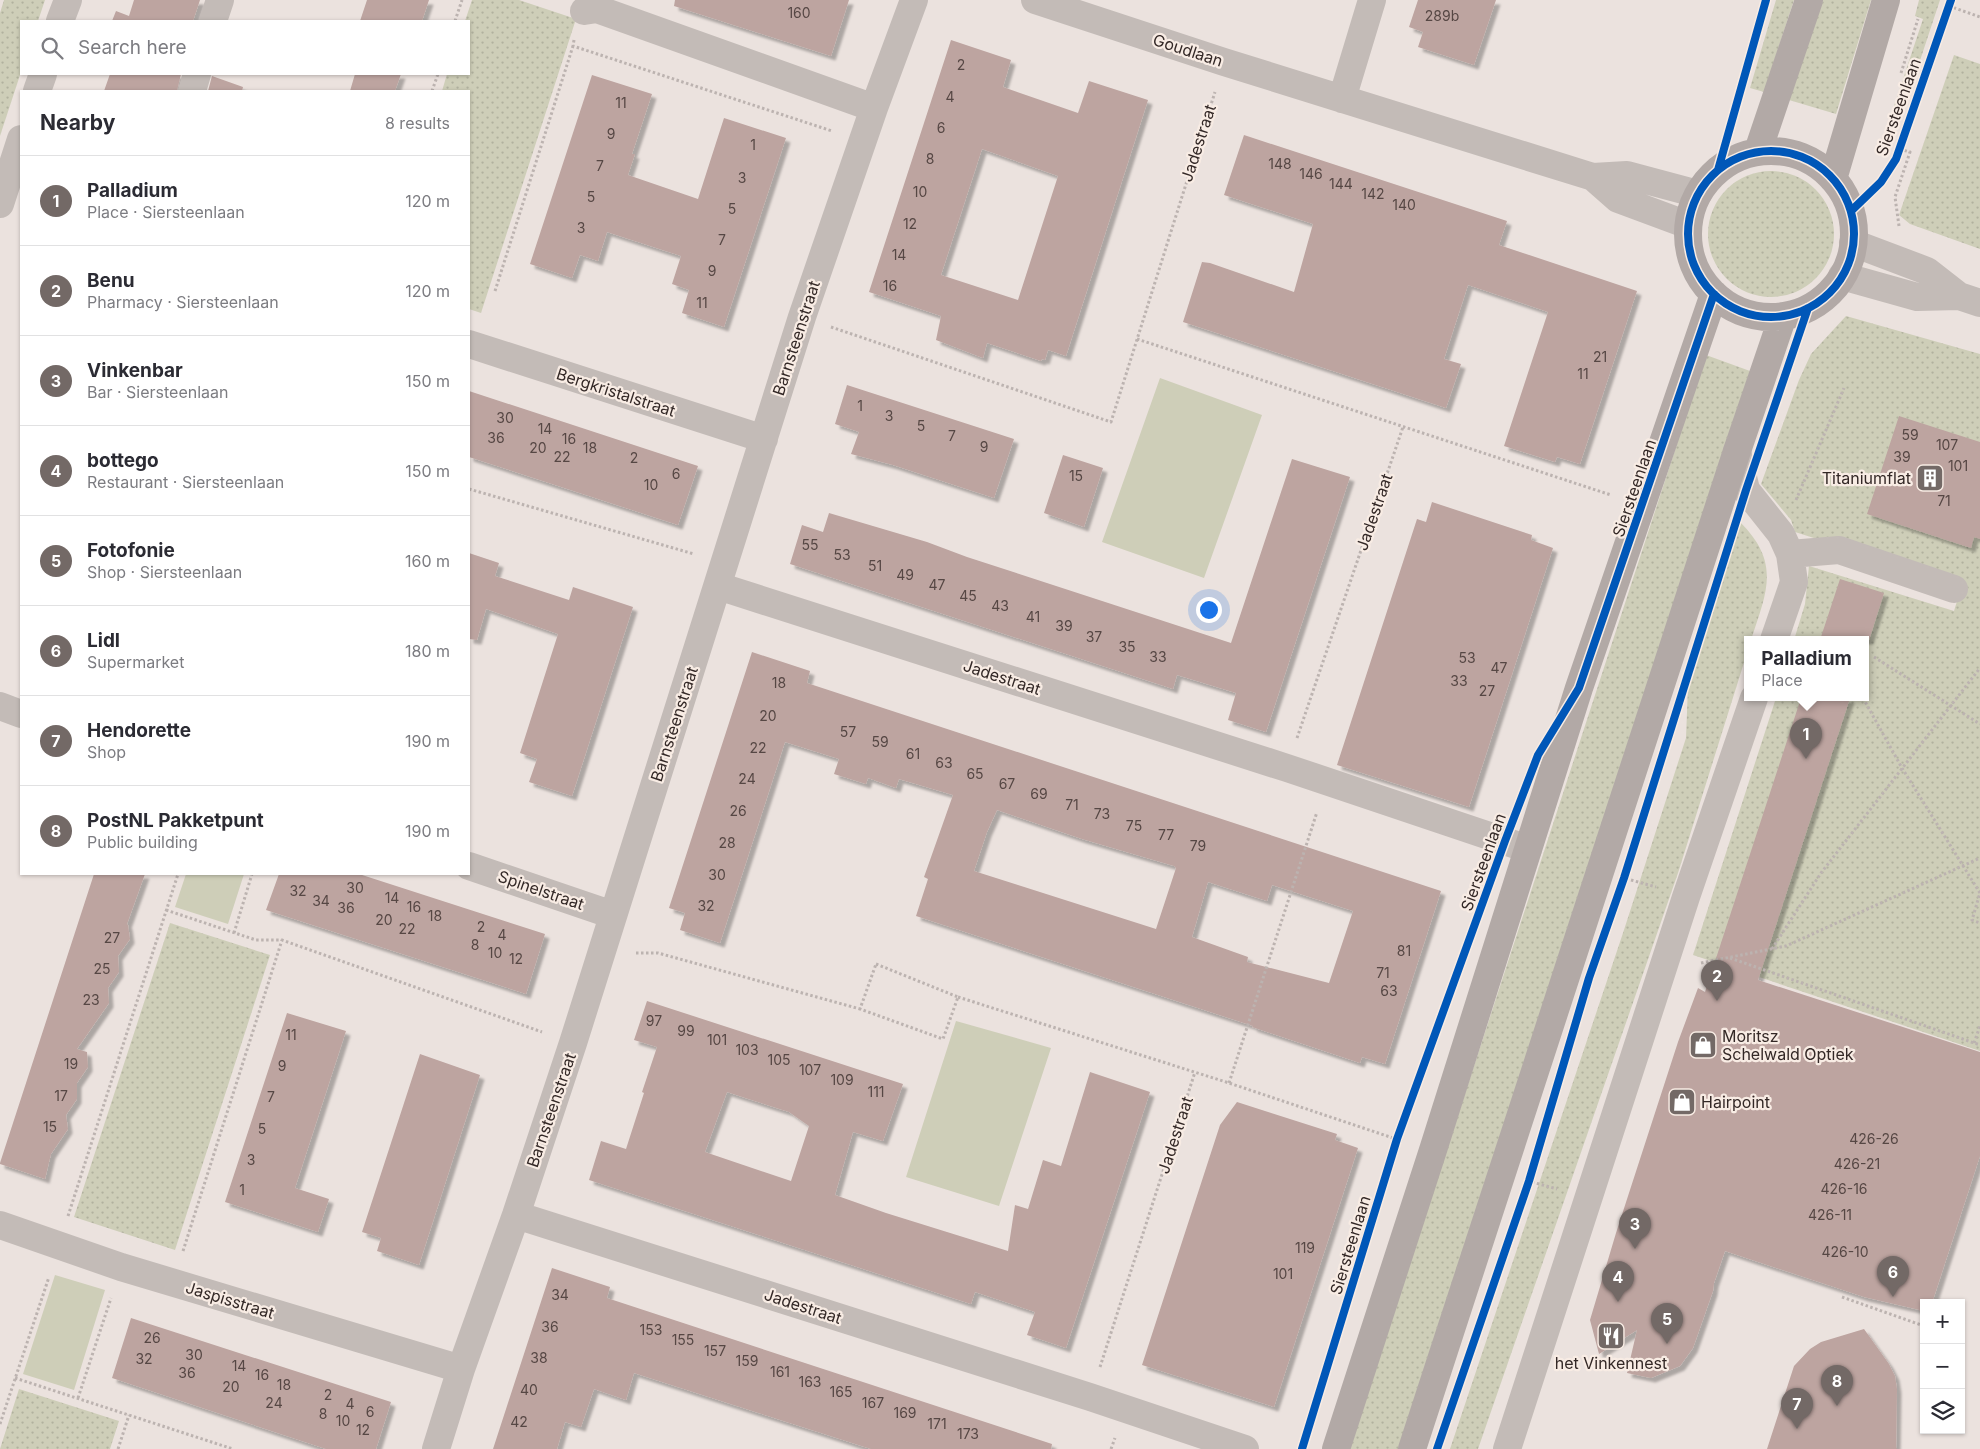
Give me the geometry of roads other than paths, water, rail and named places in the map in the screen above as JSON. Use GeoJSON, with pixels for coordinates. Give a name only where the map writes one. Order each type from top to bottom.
{"type":"FeatureCollection","features":[{"type":"Feature","properties":{"kind":"main road"},"geometry":{"type":"LineString","coordinates":[[1758,151],[1809,0]]}},
{"type":"Feature","properties":{"kind":"main road"},"geometry":{"type":"LineString","coordinates":[[1833,178],[1886,0]]}},
{"type":"Feature","properties":{"kind":"main road"},"geometry":{"type":"LineString","coordinates":[[1758,151],[1784,151],[1800,156],[1816,164],[1833,178],[1848,202],[1852,218],[1853,243],[1852,251],[1842,276],[1828,295],[1814,305],[1799,312],[1783,316],[1766,317],[1749,314],[1734,308],[1714,294],[1698,274],[1691,258],[1688,241],[1688,225],[1692,208],[1698,194],[1708,179],[1735,159],[1758,151]]}},
{"type":"Feature","properties":{"kind":"main road","name":"Siersteenlaan"},"geometry":{"type":"LineString","coordinates":[[1336,1449],[1579,688],[1643,506],[1714,294]]}},
{"type":"Feature","properties":{"kind":"main road"},"geometry":{"type":"LineString","coordinates":[[1412,1449],[1737,450],[1783,316]]}},
{"type":"Feature","properties":{"kind":"street"},"geometry":{"type":"LineString","coordinates":[[60,20],[68,0]]}},
{"type":"Feature","properties":{"kind":"street"},"geometry":{"type":"LineString","coordinates":[[213,20],[220,0]]}},
{"type":"Feature","properties":{"kind":"street","name":"Barnsteenstraat"},"geometry":{"type":"LineString","coordinates":[[436,1449],[461,1369],[516,1215],[573,1044],[802,317],[874,108],[914,0]]}},
{"type":"Feature","properties":{"kind":"street","name":"Goudlaan"},"geometry":{"type":"LineString","coordinates":[[1035,0],[1224,62],[1593,177],[1626,175],[1698,194]]}},
{"type":"Feature","properties":{"kind":"street"},"geometry":{"type":"LineString","coordinates":[[1342,98],[1372,0]]}},
{"type":"Feature","properties":{"kind":"street"},"geometry":{"type":"LineString","coordinates":[[584,11],[597,9],[874,108]]}},
{"type":"Feature","properties":{"kind":"street"},"geometry":{"type":"LineString","coordinates":[[37,90],[43,75]]}},
{"type":"Feature","properties":{"kind":"street"},"geometry":{"type":"LineString","coordinates":[[192,90],[197,75]]}},
{"type":"Feature","properties":{"kind":"street"},"geometry":{"type":"LineString","coordinates":[[9,195],[20,144]]}},
{"type":"Feature","properties":{"kind":"street","name":"Goudlaan"},"geometry":{"type":"LineString","coordinates":[[1593,177],[1618,199],[1688,225]]}},
{"type":"Feature","properties":{"kind":"street"},"geometry":{"type":"LineString","coordinates":[[1853,243],[1928,271],[1970,300]]}},
{"type":"Feature","properties":{"kind":"street"},"geometry":{"type":"LineString","coordinates":[[1842,276],[1917,297],[1970,300]]}},
{"type":"Feature","properties":{"kind":"street","name":"Bergkristalstraat"},"geometry":{"type":"LineString","coordinates":[[470,344],[764,439]]}},
{"type":"Feature","properties":{"kind":"street"},"geometry":{"type":"LineString","coordinates":[[1737,450],[1746,490],[1785,544],[1794,582],[1775,636]]}},
{"type":"Feature","properties":{"kind":"street"},"geometry":{"type":"LineString","coordinates":[[1785,544],[1839,550],[1954,589]]}},
{"type":"Feature","properties":{"kind":"street","name":"Jadestraat"},"geometry":{"type":"LineString","coordinates":[[721,574],[1327,783],[1528,849]]}},
{"type":"Feature","properties":{"kind":"street"},"geometry":{"type":"LineString","coordinates":[[1507,1449],[1686,897],[1753,701]]}},
{"type":"Feature","properties":{"kind":"street"},"geometry":{"type":"LineString","coordinates":[[0,706],[20,714]]}},
{"type":"Feature","properties":{"kind":"street","name":"Spinelstraat"},"geometry":{"type":"LineString","coordinates":[[470,866],[613,915]]}},
{"type":"Feature","properties":{"kind":"street","name":"Jadestraat"},"geometry":{"type":"LineString","coordinates":[[516,1215],[1090,1397],[1245,1449]]}},
{"type":"Feature","properties":{"kind":"street","name":"Jaspisstraat"},"geometry":{"type":"LineString","coordinates":[[0,1225],[172,1283],[461,1369]]}},
{"type":"Feature","properties":{"kind":"place","name":"Titaniumflat"},"geometry":{"type":"Point","coordinates":[1930,478]}},
{"type":"Feature","properties":{"kind":"place","name":"Palladium"},"geometry":{"type":"Point","coordinates":[1806,759]}},
{"type":"Feature","properties":{"kind":"place","name":"Benu"},"geometry":{"type":"Point","coordinates":[1717,1001]}},
{"type":"Feature","properties":{"kind":"place","name":"Moritsz Schelwald Optiek"},"geometry":{"type":"Point","coordinates":[1703,1045]}},
{"type":"Feature","properties":{"kind":"place","name":"Hairpoint"},"geometry":{"type":"Point","coordinates":[1682,1102]}},
{"type":"Feature","properties":{"kind":"place","name":"Vinkenbar"},"geometry":{"type":"Point","coordinates":[1635,1249]}},
{"type":"Feature","properties":{"kind":"place","name":"Lidl"},"geometry":{"type":"Point","coordinates":[1893,1297]}},
{"type":"Feature","properties":{"kind":"place","name":"bottego"},"geometry":{"type":"Point","coordinates":[1618,1302]}},
{"type":"Feature","properties":{"kind":"place","name":"het Vinkennest"},"geometry":{"type":"Point","coordinates":[1611,1336]}},
{"type":"Feature","properties":{"kind":"place","name":"Fotofonie"},"geometry":{"type":"Point","coordinates":[1667,1344]}},
{"type":"Feature","properties":{"kind":"place","name":"PostNL Pakketpunt"},"geometry":{"type":"Point","coordinates":[1837,1406]}},
{"type":"Feature","properties":{"kind":"place","name":"Hendorette"},"geometry":{"type":"Point","coordinates":[1797,1429]}}]}
